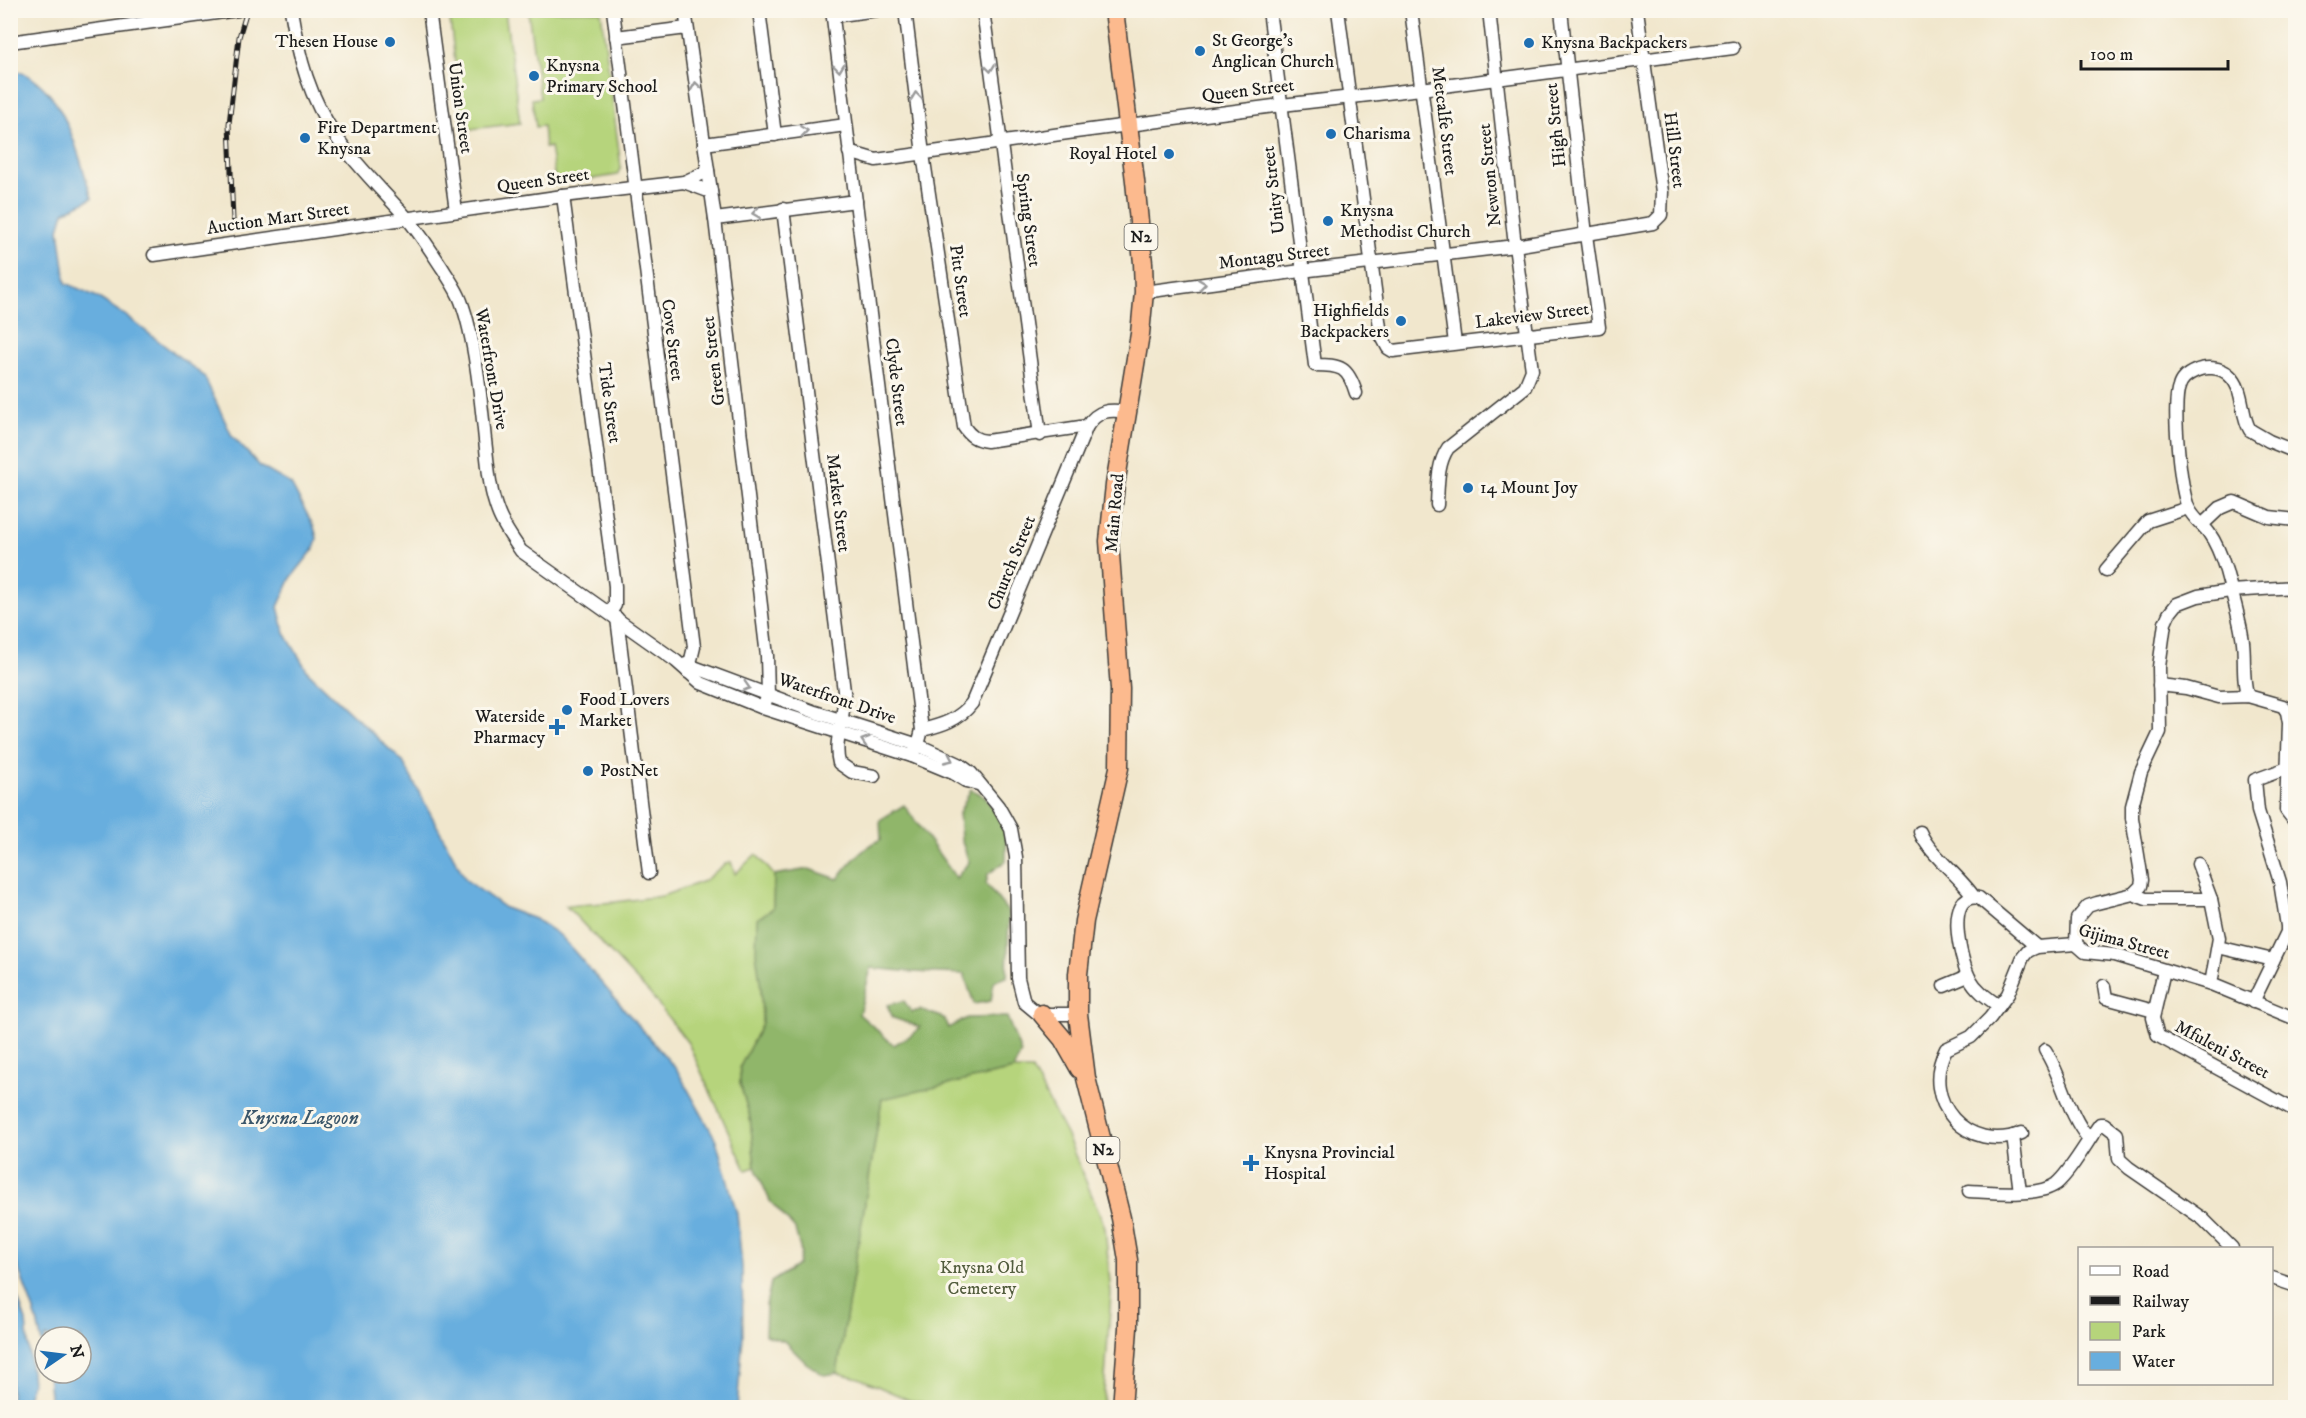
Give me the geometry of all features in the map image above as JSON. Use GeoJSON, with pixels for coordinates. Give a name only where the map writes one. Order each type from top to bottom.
{"type":"FeatureCollection","features":[{"type":"Feature","properties":{"kind":"highway","name":"Main Road"},"geometry":{"type":"LineString","coordinates":[[1078,1014],[1078,974],[1084,921],[1119,768],[1120,689],[1109,541],[1115,485],[1140,334],[1144,292],[1129,125],[1114,10]]}},
{"type":"Feature","properties":{"kind":"highway"},"geometry":{"type":"LineString","coordinates":[[1042,1014],[1063,1039],[1086,1078]]}},
{"type":"Feature","properties":{"kind":"highway","name":"N2"},"geometry":{"type":"LineString","coordinates":[[1078,1014],[1086,1078],[1121,1218],[1128,1260],[1130,1285],[1122,1407]]}},
{"type":"Feature","properties":{"kind":"street"},"geometry":{"type":"LineString","coordinates":[[10,42],[238,10]]}},
{"type":"Feature","properties":{"kind":"street","name":"Waterfront Drive"},"geometry":{"type":"LineString","coordinates":[[291,10],[298,55],[312,96],[337,138],[408,219],[432,252],[461,300],[469,330],[491,491],[498,513],[521,550],[640,636],[690,669],[768,695],[978,784]]}},
{"type":"Feature","properties":{"kind":"street","name":"Union Street"},"geometry":{"type":"LineString","coordinates":[[429,10],[456,211]]}},
{"type":"Feature","properties":{"kind":"street","name":"Cove Street"},"geometry":{"type":"LineString","coordinates":[[613,10],[694,647],[690,669]]}},
{"type":"Feature","properties":{"kind":"street","name":"Green Street"},"geometry":{"type":"LineString","coordinates":[[685,10],[715,219],[767,656],[768,695],[763,708]]}},
{"type":"Feature","properties":{"kind":"street"},"geometry":{"type":"LineString","coordinates":[[759,10],[775,135]]}},
{"type":"Feature","properties":{"kind":"street"},"geometry":{"type":"LineString","coordinates":[[832,13],[877,10]]}},
{"type":"Feature","properties":{"kind":"street","name":"Pitt Street"},"geometry":{"type":"LineString","coordinates":[[905,10],[923,154],[964,427],[978,440],[987,441],[1040,435],[1088,426]]}},
{"type":"Feature","properties":{"kind":"street","name":"Spring Street"},"geometry":{"type":"LineString","coordinates":[[983,10],[999,143],[1040,435]]}},
{"type":"Feature","properties":{"kind":"street","name":"Unity Street"},"geometry":{"type":"LineString","coordinates":[[1269,10],[1314,365],[1330,365],[1345,371],[1350,376],[1356,393]]}},
{"type":"Feature","properties":{"kind":"street"},"geometry":{"type":"LineString","coordinates":[[1338,10],[1370,264]]}},
{"type":"Feature","properties":{"kind":"street","name":"Metcalfe Street"},"geometry":{"type":"LineString","coordinates":[[1412,10],[1455,343]]}},
{"type":"Feature","properties":{"kind":"street","name":"Newton Street"},"geometry":{"type":"LineString","coordinates":[[1437,505],[1438,473],[1448,448],[1525,387],[1532,370],[1515,246],[1489,10]]}},
{"type":"Feature","properties":{"kind":"street","name":"High Street"},"geometry":{"type":"LineString","coordinates":[[1561,10],[1586,235]]}},
{"type":"Feature","properties":{"kind":"street","name":"Hill Street"},"geometry":{"type":"LineString","coordinates":[[1586,235],[1644,226],[1653,223],[1661,214],[1662,192],[1637,10]]}},
{"type":"Feature","properties":{"kind":"street","name":"Clyde Street"},"geometry":{"type":"LineString","coordinates":[[832,13],[922,730],[912,756]]}},
{"type":"Feature","properties":{"kind":"street"},"geometry":{"type":"LineString","coordinates":[[616,37],[687,28]]}},
{"type":"Feature","properties":{"kind":"street","name":"Queen Street"},"geometry":{"type":"LineString","coordinates":[[849,152],[876,160],[1282,105],[1733,48]]}},
{"type":"Feature","properties":{"kind":"street"},"geometry":{"type":"LineString","coordinates":[[704,144],[846,125]]}},
{"type":"Feature","properties":{"kind":"street","name":"Queen Street"},"geometry":{"type":"LineString","coordinates":[[853,174],[876,160]]}},
{"type":"Feature","properties":{"kind":"street","name":"Queen Street"},"geometry":{"type":"LineString","coordinates":[[408,219],[563,196],[684,182],[708,171]]}},
{"type":"Feature","properties":{"kind":"street","name":"Queen Street"},"geometry":{"type":"LineString","coordinates":[[684,182],[711,192]]}},
{"type":"Feature","properties":{"kind":"street","name":"Tide Street"},"geometry":{"type":"LineString","coordinates":[[563,196],[615,586],[614,616],[621,649],[648,873]]}},
{"type":"Feature","properties":{"kind":"street"},"geometry":{"type":"LineString","coordinates":[[715,219],[856,201]]}},
{"type":"Feature","properties":{"kind":"street","name":"Market Street"},"geometry":{"type":"LineString","coordinates":[[783,209],[844,692],[836,751],[839,763],[852,772],[874,776]]}},
{"type":"Feature","properties":{"kind":"street","name":"Auction Mart Street"},"geometry":{"type":"LineString","coordinates":[[154,255],[408,219]]}},
{"type":"Feature","properties":{"kind":"street","name":"Montagu Street"},"geometry":{"type":"LineString","coordinates":[[1144,292],[1515,246],[1586,235]]}},
{"type":"Feature","properties":{"kind":"street","name":"Lakeview Street"},"geometry":{"type":"LineString","coordinates":[[1370,264],[1383,341],[1393,351],[1599,327],[1586,235]]}},
{"type":"Feature","properties":{"kind":"street"},"geometry":{"type":"LineString","coordinates":[[2248,696],[2242,635],[2226,571],[2216,543],[2188,508],[2180,479],[2177,398],[2181,382],[2194,371],[2201,369],[2217,369],[2229,375],[2236,386],[2250,430],[2295,452]]}},
{"type":"Feature","properties":{"kind":"street"},"geometry":{"type":"LineString","coordinates":[[1088,426],[1093,418],[1105,410],[1127,412]]}},
{"type":"Feature","properties":{"kind":"street","name":"Church Street"},"geometry":{"type":"LineString","coordinates":[[922,730],[955,719],[972,703],[1088,426]]}},
{"type":"Feature","properties":{"kind":"street"},"geometry":{"type":"LineString","coordinates":[[2202,525],[2220,508],[2234,502],[2270,517],[2295,520]]}},
{"type":"Feature","properties":{"kind":"street"},"geometry":{"type":"LineString","coordinates":[[2106,570],[2148,521],[2188,508]]}},
{"type":"Feature","properties":{"kind":"street"},"geometry":{"type":"LineString","coordinates":[[2076,944],[2077,919],[2088,906],[2133,894],[2141,886],[2132,806],[2141,771],[2160,732],[2159,684],[2165,623],[2173,608],[2187,599],[2230,591],[2295,587]]}},
{"type":"Feature","properties":{"kind":"street"},"geometry":{"type":"LineString","coordinates":[[621,649],[640,636]]}},
{"type":"Feature","properties":{"kind":"street","name":"Waterfront Drive"},"geometry":{"type":"LineString","coordinates":[[690,669],[701,683],[763,708],[918,744],[959,764],[971,773],[998,806],[1011,829],[1016,857],[1020,993],[1024,1002],[1042,1014]]}},
{"type":"Feature","properties":{"kind":"street"},"geometry":{"type":"LineString","coordinates":[[2159,684],[2187,688],[2219,697],[2248,696],[2283,706],[2289,723],[2291,766],[2286,810],[2295,823]]}},
{"type":"Feature","properties":{"kind":"street"},"geometry":{"type":"LineString","coordinates":[[2253,1002],[2287,932],[2280,882],[2258,811],[2254,782],[2256,778],[2291,766]]}},
{"type":"Feature","properties":{"kind":"street"},"geometry":{"type":"LineString","coordinates":[[1920,832],[1932,850],[1950,867],[1974,897],[1987,903],[2037,947],[2023,957],[2008,994],[1982,1028],[1971,1037],[1946,1049],[1940,1069],[1939,1084],[1947,1112],[1961,1126],[1971,1133],[1996,1139],[2018,1134],[2020,1192]]}},
{"type":"Feature","properties":{"kind":"street"},"geometry":{"type":"LineString","coordinates":[[2198,864],[2211,899],[2218,932],[2218,948],[2211,984]]}},
{"type":"Feature","properties":{"kind":"street"},"geometry":{"type":"LineString","coordinates":[[2133,894],[2146,899],[2211,899]]}},
{"type":"Feature","properties":{"kind":"street"},"geometry":{"type":"LineString","coordinates":[[1974,897],[1961,906],[1958,920],[1959,947],[1968,975],[1983,995],[1999,1006]]}},
{"type":"Feature","properties":{"kind":"street","name":"Gijima Street"},"geometry":{"type":"LineString","coordinates":[[2037,947],[2076,944],[2085,952],[2114,955],[2211,984],[2295,1018]]}},
{"type":"Feature","properties":{"kind":"street"},"geometry":{"type":"LineString","coordinates":[[2218,948],[2273,960]]}},
{"type":"Feature","properties":{"kind":"street","name":"Mfuleni Street"},"geometry":{"type":"LineString","coordinates":[[2164,971],[2154,1011],[2155,1031],[2165,1041],[2219,1067],[2295,1111]]}},
{"type":"Feature","properties":{"kind":"street"},"geometry":{"type":"LineString","coordinates":[[1944,987],[1968,975]]}},
{"type":"Feature","properties":{"kind":"street"},"geometry":{"type":"LineString","coordinates":[[2104,986],[2106,998],[2154,1011]]}},
{"type":"Feature","properties":{"kind":"street"},"geometry":{"type":"LineString","coordinates":[[1042,1014],[1078,1014]]}},
{"type":"Feature","properties":{"kind":"street"},"geometry":{"type":"LineString","coordinates":[[2045,1050],[2079,1127],[2089,1139]]}},
{"type":"Feature","properties":{"kind":"street"},"geometry":{"type":"LineString","coordinates":[[1969,1191],[2020,1192],[2045,1189],[2057,1183],[2100,1124],[2104,1124],[2117,1134],[2119,1159],[2128,1168],[2203,1219],[2231,1247]]}},
{"type":"Feature","properties":{"kind":"street"},"geometry":{"type":"LineString","coordinates":[[2273,1279],[2295,1286]]}},
{"type":"Feature","properties":{"kind":"green space"},"geometry":{"type":"Polygon","coordinates":[[[449,11],[505,11],[520,123],[463,130],[449,11]]]}},
{"type":"Feature","properties":{"kind":"green space"},"geometry":{"type":"Polygon","coordinates":[[[528,11],[601,11],[621,167],[617,175],[556,185],[550,147],[545,148],[543,126],[536,127],[532,99],[540,98],[528,11]]]}},
{"type":"Feature","properties":{"kind":"green space"},"geometry":{"type":"Polygon","coordinates":[[[971,789],[986,798],[1007,830],[1006,861],[988,874],[986,884],[1009,913],[1007,977],[994,981],[991,1001],[974,1004],[964,974],[871,968],[859,1014],[894,1045],[920,1027],[893,1018],[887,1005],[904,1001],[912,1012],[921,1010],[944,1018],[948,1028],[967,1018],[1007,1017],[1021,1053],[1013,1070],[882,1099],[837,1373],[824,1375],[806,1363],[784,1341],[765,1335],[766,1305],[771,1282],[798,1265],[801,1252],[795,1229],[770,1201],[755,1167],[750,1117],[740,1084],[740,1067],[762,1023],[761,988],[756,953],[757,919],[773,908],[774,875],[809,869],[838,879],[857,856],[881,839],[880,820],[904,805],[956,878],[969,862],[961,839],[959,813],[971,789]]]}},
{"type":"Feature","properties":{"kind":"green space"},"geometry":{"type":"Polygon","coordinates":[[[756,854],[774,875],[773,908],[761,988],[762,1023],[740,1067],[740,1084],[750,1117],[755,1167],[746,1170],[688,1043],[650,994],[566,906],[662,896],[704,881],[725,864],[731,862],[735,874],[756,854]]]}},
{"type":"Feature","properties":{"kind":"green space","name":"Knysna Old Cemetery"},"geometry":{"type":"Polygon","coordinates":[[[1013,1070],[1032,1070],[1067,1136],[1105,1227],[1111,1294],[1103,1407],[945,1407],[909,1400],[859,1378],[837,1373],[882,1098],[1013,1070]]]}},
{"type":"Feature","properties":{"kind":"water","name":"Knysna Lagoon"},"geometry":{"type":"Polygon","coordinates":[[[10,69],[28,76],[43,87],[56,103],[74,140],[92,198],[64,212],[59,229],[66,283],[97,297],[125,315],[204,376],[232,436],[261,467],[291,484],[314,527],[317,538],[314,549],[291,578],[278,607],[285,633],[308,672],[403,762],[466,880],[505,908],[535,919],[561,936],[677,1070],[716,1140],[737,1214],[742,1267],[743,1337],[737,1407],[51,1407],[49,1385],[93,1385],[93,1325],[38,1325],[10,1245],[10,69]]]}},
{"type":"Feature","properties":{"kind":"water"},"geometry":{"type":"Polygon","coordinates":[[[11,1280],[26,1321],[32,1383],[24,1407],[11,1407],[11,1280]]]}},
{"type":"Feature","properties":{"kind":"railway"},"geometry":{"type":"LineString","coordinates":[[233,220],[229,124],[239,37],[247,10]]}},
{"type":"Feature","properties":{"kind":"place","name":"Thesen House"},"geometry":{"type":"Point","coordinates":[390,42]}},
{"type":"Feature","properties":{"kind":"place","name":"Knysna Backpackers"},"geometry":{"type":"Point","coordinates":[1529,43]}},
{"type":"Feature","properties":{"kind":"place","name":"St George's Anglican Church"},"geometry":{"type":"Point","coordinates":[1200,51]}},
{"type":"Feature","properties":{"kind":"place","name":"Knysna Primary School"},"geometry":{"type":"Point","coordinates":[534,76]}},
{"type":"Feature","properties":{"kind":"place","name":"Charisma"},"geometry":{"type":"Point","coordinates":[1331,134]}},
{"type":"Feature","properties":{"kind":"place","name":"Fire Department Knysna"},"geometry":{"type":"Point","coordinates":[305,138]}},
{"type":"Feature","properties":{"kind":"place","name":"Royal Hotel"},"geometry":{"type":"Point","coordinates":[1169,154]}},
{"type":"Feature","properties":{"kind":"place","name":"Knysna Methodist Church"},"geometry":{"type":"Point","coordinates":[1328,221]}},
{"type":"Feature","properties":{"kind":"place","name":"Highfields Backpackers"},"geometry":{"type":"Point","coordinates":[1401,321]}},
{"type":"Feature","properties":{"kind":"place","name":"14 Mount Joy"},"geometry":{"type":"Point","coordinates":[1468,488]}},
{"type":"Feature","properties":{"kind":"place","name":"Food Lovers Market"},"geometry":{"type":"Point","coordinates":[567,710]}},
{"type":"Feature","properties":{"kind":"place","name":"Waterside Pharmacy"},"geometry":{"type":"Point","coordinates":[557,727]}},
{"type":"Feature","properties":{"kind":"place","name":"PostNet"},"geometry":{"type":"Point","coordinates":[588,771]}},
{"type":"Feature","properties":{"kind":"place","name":"Knysna Provincial Hospital"},"geometry":{"type":"Point","coordinates":[1251,1163]}}]}
